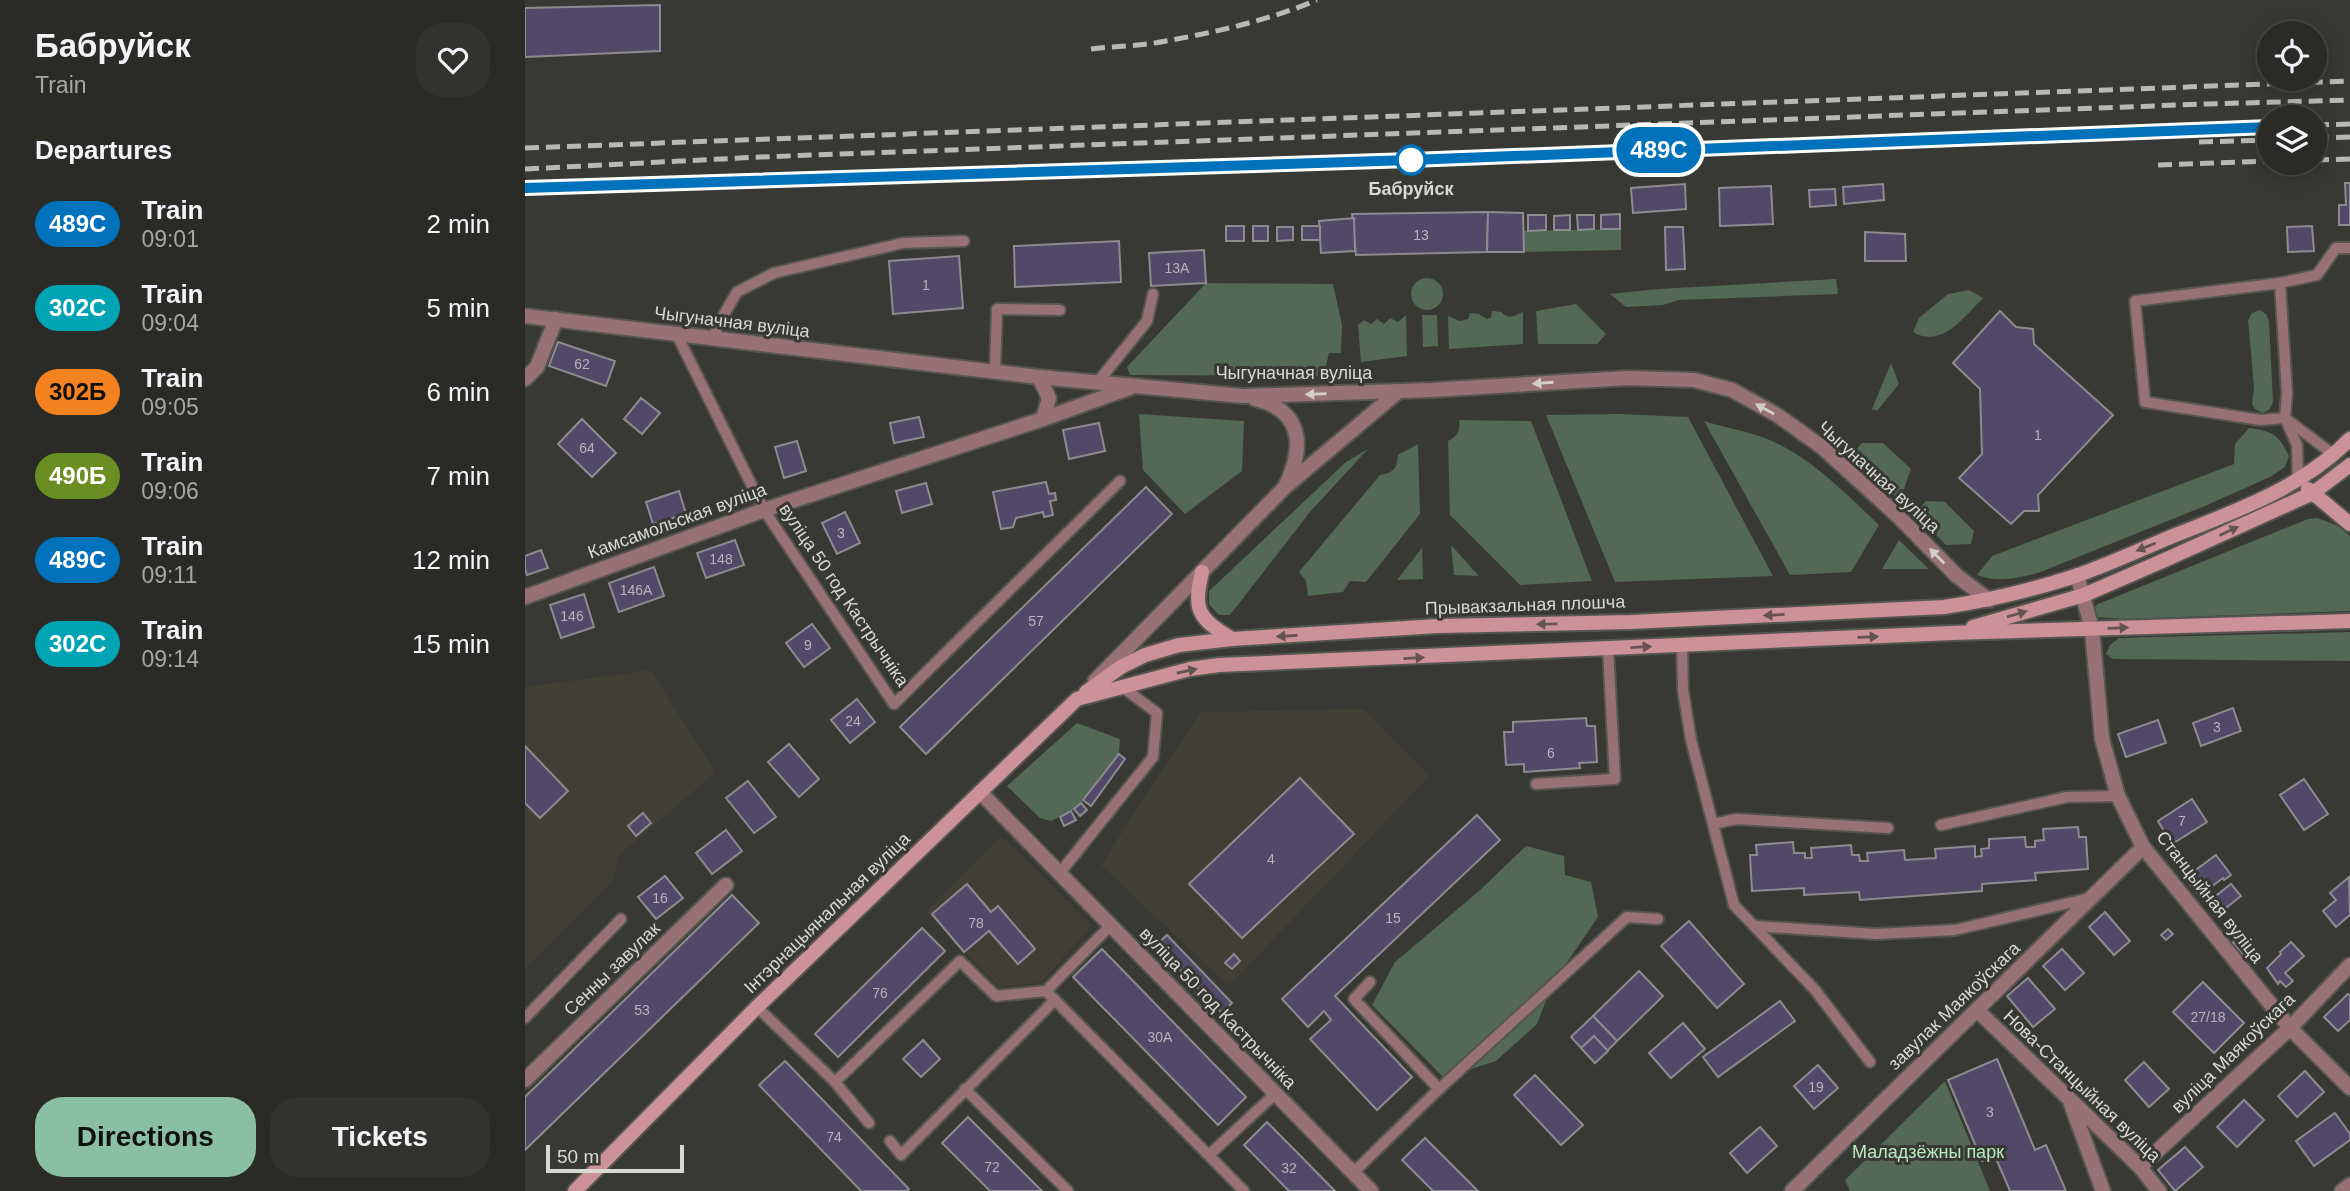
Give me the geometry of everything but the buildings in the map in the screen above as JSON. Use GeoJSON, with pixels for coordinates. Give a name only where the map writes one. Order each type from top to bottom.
{"type":"FeatureCollection","features":[{"type":"Feature","properties":{"kind":"main road","name":"Прывакзальная плошча"},"geometry":{"type":"LineString","coordinates":[[1077,699],[1121,667],[1145,655],[1179,645],[1232,639],[1438,626],[1631,622],[1944,607],[1989,600],[2077,575],[2226,515],[2298,482],[2335,455],[2350,439]]}},
{"type":"Feature","properties":{"kind":"main road"},"geometry":{"type":"LineString","coordinates":[[1952,633],[2084,595],[2313,493],[2349,468],[2335,455]]}},
{"type":"Feature","properties":{"kind":"main road"},"geometry":{"type":"LineString","coordinates":[[2298,482],[2350,524]]}},
{"type":"Feature","properties":{"kind":"main road"},"geometry":{"type":"LineString","coordinates":[[1202,572],[1196,598],[1202,614],[1214,628],[1232,639]]}},
{"type":"Feature","properties":{"kind":"main road"},"geometry":{"type":"LineString","coordinates":[[1121,687],[1190,669],[1219,665],[1952,633],[2350,621]]}},
{"type":"Feature","properties":{"kind":"main road","name":"Інтэрнацыянальная вуліца"},"geometry":{"type":"LineString","coordinates":[[576,1191],[757,1007],[1077,699],[1121,687]]}},
{"type":"Feature","properties":{"kind":"street","name":"Чыгуначная вуліца"},"geometry":{"type":"LineString","coordinates":[[525,316],[1039,377],[1243,396],[1399,391],[1627,378],[1694,380],[1732,390],[1777,415],[1822,447],[1899,517],[1957,576],[1989,600]]}},
{"type":"Feature","properties":{"kind":"street"},"geometry":{"type":"LineString","coordinates":[[525,379],[537,367],[556,319]]}},
{"type":"Feature","properties":{"kind":"street"},"geometry":{"type":"LineString","coordinates":[[1039,377],[1049,398],[1043,419]]}},
{"type":"Feature","properties":{"kind":"street","name":"Камсамольская вуліца"},"geometry":{"type":"LineString","coordinates":[[525,597],[764,510],[1043,419],[1132,387]]}},
{"type":"Feature","properties":{"kind":"street"},"geometry":{"type":"LineString","coordinates":[[1077,699],[1285,487],[1399,391]]}},
{"type":"Feature","properties":{"kind":"street"},"geometry":{"type":"LineString","coordinates":[[1243,396],[1266,401],[1280,409],[1296,430],[1296,464],[1285,487]]}},
{"type":"Feature","properties":{"kind":"street","name":"Станцыйная вуліца"},"geometry":{"type":"LineString","coordinates":[[2077,575],[2092,629],[2102,739],[2118,796],[2143,847],[2290,1028],[2350,1088]]}},
{"type":"Feature","properties":{"kind":"street","name":"вуліца 50 год Кастрычніка"},"geometry":{"type":"LineString","coordinates":[[980,792],[1371,1191]]}},
{"type":"Feature","properties":{"kind":"street","name":"завулак Маякоўскага"},"geometry":{"type":"LineString","coordinates":[[1792,1191],[2143,847]]}},
{"type":"Feature","properties":{"kind":"street","name":"Сенны завулак"},"geometry":{"type":"LineString","coordinates":[[525,1080],[726,885]]}},
{"type":"Feature","properties":{"kind":"street","name":"вуліца Маякоўскага"},"geometry":{"type":"LineString","coordinates":[[2140,1167],[2290,1028],[2350,965]]}},
{"type":"Feature","properties":{"kind":"street","name":"Нова-Станцыйная вуліца"},"geometry":{"type":"LineString","coordinates":[[1977,1010],[2140,1167],[2159,1191]]}},
{"type":"Feature","properties":{"kind":"street"},"geometry":{"type":"LineString","coordinates":[[2069,1098],[2103,1191]]}},
{"type":"Feature","properties":{"kind":"street"},"geometry":{"type":"LineString","coordinates":[[2341,1191],[2350,1185]]}},
{"type":"Feature","properties":{"kind":"lane"},"geometry":{"type":"LineString","coordinates":[[716,339],[716,328],[737,292],[773,273],[903,243],[964,240]]}},
{"type":"Feature","properties":{"kind":"lane"},"geometry":{"type":"LineString","coordinates":[[2335,455],[2285,418],[2260,420],[2145,402],[2136,301],[2280,283],[2317,275],[2336,248],[2350,248]]}},
{"type":"Feature","properties":{"kind":"lane"},"geometry":{"type":"LineString","coordinates":[[2280,283],[2287,393],[2285,418],[2297,445],[2298,482]]}},
{"type":"Feature","properties":{"kind":"lane"},"geometry":{"type":"LineString","coordinates":[[1097,383],[1147,321],[1153,294]]}},
{"type":"Feature","properties":{"kind":"lane"},"geometry":{"type":"LineString","coordinates":[[995,372],[997,309],[1060,310]]}},
{"type":"Feature","properties":{"kind":"lane","name":"вуліца 50 год Кастрычніка"},"geometry":{"type":"LineString","coordinates":[[677,335],[764,510],[894,704],[1120,481]]}},
{"type":"Feature","properties":{"kind":"lane"},"geometry":{"type":"LineString","coordinates":[[1682,645],[1683,690],[1691,740],[1734,905],[1815,990],[1870,1062]]}},
{"type":"Feature","properties":{"kind":"lane"},"geometry":{"type":"LineString","coordinates":[[1536,785],[1615,779],[1608,649]]}},
{"type":"Feature","properties":{"kind":"lane"},"geometry":{"type":"LineString","coordinates":[[1059,874],[1153,757],[1157,713],[1121,687]]}},
{"type":"Feature","properties":{"kind":"lane"},"geometry":{"type":"LineString","coordinates":[[1941,825],[2067,797],[2118,796]]}},
{"type":"Feature","properties":{"kind":"lane"},"geometry":{"type":"LineString","coordinates":[[1713,824],[1736,819],[1888,828]]}},
{"type":"Feature","properties":{"kind":"lane"},"geometry":{"type":"LineString","coordinates":[[1754,926],[1876,934],[1955,930],[2093,897]]}},
{"type":"Feature","properties":{"kind":"lane"},"geometry":{"type":"LineString","coordinates":[[1353,1173],[1627,917],[1658,919]]}},
{"type":"Feature","properties":{"kind":"lane"},"geometry":{"type":"LineString","coordinates":[[525,1018],[621,919]]}},
{"type":"Feature","properties":{"kind":"lane"},"geometry":{"type":"LineString","coordinates":[[835,1082],[960,961],[996,996],[1046,991],[1110,926]]}},
{"type":"Feature","properties":{"kind":"lane"},"geometry":{"type":"LineString","coordinates":[[1370,982],[1354,999],[1439,1090]]}},
{"type":"Feature","properties":{"kind":"lane"},"geometry":{"type":"LineString","coordinates":[[1046,991],[1244,1191]]}},
{"type":"Feature","properties":{"kind":"lane"},"geometry":{"type":"LineString","coordinates":[[890,1141],[901,1155],[1055,1000]]}},
{"type":"Feature","properties":{"kind":"lane"},"geometry":{"type":"LineString","coordinates":[[525,1007],[538,1004]]}},
{"type":"Feature","properties":{"kind":"lane"},"geometry":{"type":"LineString","coordinates":[[757,1007],[835,1082],[869,1122]]}},
{"type":"Feature","properties":{"kind":"lane"},"geometry":{"type":"LineString","coordinates":[[965,1089],[1068,1191]]}},
{"type":"Feature","properties":{"kind":"lane"},"geometry":{"type":"LineString","coordinates":[[1209,1155],[1275,1094]]}},
{"type":"Feature","properties":{"kind":"shaded area"},"geometry":{"type":"Polygon","coordinates":[[[650,670],[716,772],[617,857],[615,878],[525,968],[525,687],[650,670]]]}},
{"type":"Feature","properties":{"kind":"shaded area"},"geometry":{"type":"Polygon","coordinates":[[[1364,709],[1429,776],[1229,986],[1101,865],[1200,712],[1364,709]]]}},
{"type":"Feature","properties":{"kind":"shaded area"},"geometry":{"type":"Polygon","coordinates":[[[1001,836],[1092,926],[1040,983],[999,987],[926,911],[1001,836]]]}},
{"type":"Feature","properties":{"kind":"green space"},"geometry":{"type":"Polygon","coordinates":[[[1621,229],[1621,250],[1524,252],[1524,231],[1621,229]]]}},
{"type":"Feature","properties":{"kind":"green space"},"geometry":{"type":"Polygon","coordinates":[[[1427,278],[1438,283],[1443,294],[1438,305],[1427,310],[1416,305],[1411,294],[1416,283],[1427,278]]]}},
{"type":"Feature","properties":{"kind":"green space"},"geometry":{"type":"Polygon","coordinates":[[[1836,279],[1838,294],[1679,300],[1663,305],[1626,307],[1610,294],[1658,289],[1836,279]]]}},
{"type":"Feature","properties":{"kind":"green space"},"geometry":{"type":"Polygon","coordinates":[[[1206,283],[1333,284],[1342,325],[1341,353],[1329,353],[1326,366],[1328,376],[1130,375],[1127,367],[1206,283]]]}},
{"type":"Feature","properties":{"kind":"green space"},"geometry":{"type":"Polygon","coordinates":[[[1969,290],[1983,298],[1952,328],[1933,337],[1913,332],[1919,318],[1948,294],[1969,290]]]}},
{"type":"Feature","properties":{"kind":"green space"},"geometry":{"type":"Polygon","coordinates":[[[1576,304],[1606,334],[1597,344],[1538,344],[1536,311],[1576,304]]]}},
{"type":"Feature","properties":{"kind":"green space"},"geometry":{"type":"Polygon","coordinates":[[[2260,310],[2266,314],[2269,321],[2273,402],[2269,410],[2262,413],[2252,404],[2254,387],[2248,320],[2252,313],[2260,310]]]}},
{"type":"Feature","properties":{"kind":"green space"},"geometry":{"type":"Polygon","coordinates":[[[1492,311],[1509,317],[1523,312],[1523,344],[1449,349],[1448,316],[1460,321],[1468,319],[1470,313],[1487,319],[1491,317],[1492,311]]]}},
{"type":"Feature","properties":{"kind":"green space"},"geometry":{"type":"Polygon","coordinates":[[[1406,315],[1407,356],[1361,362],[1358,325],[1364,320],[1371,324],[1377,319],[1384,324],[1390,318],[1398,322],[1406,315]]]}},
{"type":"Feature","properties":{"kind":"green space"},"geometry":{"type":"Polygon","coordinates":[[[1422,315],[1437,315],[1438,346],[1423,347],[1422,315]]]}},
{"type":"Feature","properties":{"kind":"green space"},"geometry":{"type":"Polygon","coordinates":[[[1891,363],[1899,384],[1877,411],[1872,409],[1891,363]]]}},
{"type":"Feature","properties":{"kind":"green space"},"geometry":{"type":"Polygon","coordinates":[[[1139,414],[1244,421],[1242,471],[1185,514],[1143,470],[1139,414]]]}},
{"type":"Feature","properties":{"kind":"green space"},"geometry":{"type":"Polygon","coordinates":[[[1546,415],[1688,417],[1773,576],[1615,582],[1546,415]]]}},
{"type":"Feature","properties":{"kind":"green space"},"geometry":{"type":"Polygon","coordinates":[[[1459,420],[1531,421],[1592,581],[1520,585],[1450,515],[1448,441],[1458,433],[1459,420]]]}},
{"type":"Feature","properties":{"kind":"green space"},"geometry":{"type":"Polygon","coordinates":[[[1704,421],[1756,435],[1787,449],[1829,479],[1879,525],[1851,572],[1790,575],[1704,421]]]}},
{"type":"Feature","properties":{"kind":"green space"},"geometry":{"type":"Polygon","coordinates":[[[2249,428],[2274,435],[2289,456],[2285,467],[2270,477],[2038,573],[2000,579],[1977,575],[1992,556],[2234,464],[2235,444],[2249,428]]]}},
{"type":"Feature","properties":{"kind":"green space"},"geometry":{"type":"Polygon","coordinates":[[[1862,443],[1883,443],[1911,469],[1900,500],[1849,457],[1862,443]]]}},
{"type":"Feature","properties":{"kind":"green space"},"geometry":{"type":"Polygon","coordinates":[[[1418,444],[1420,514],[1366,582],[1350,581],[1343,592],[1308,596],[1306,581],[1299,572],[1380,475],[1393,470],[1398,455],[1418,444]]]}},
{"type":"Feature","properties":{"kind":"green space"},"geometry":{"type":"Polygon","coordinates":[[[1368,449],[1310,512],[1230,615],[1219,615],[1209,604],[1209,591],[1346,462],[1368,449]]]}},
{"type":"Feature","properties":{"kind":"green space"},"geometry":{"type":"Polygon","coordinates":[[[1926,501],[1945,502],[1974,531],[1971,544],[1946,545],[1915,514],[1926,501]]]}},
{"type":"Feature","properties":{"kind":"green space"},"geometry":{"type":"Polygon","coordinates":[[[2318,518],[2338,526],[2350,536],[2350,611],[2124,619],[2095,617],[2092,609],[2098,604],[2308,519],[2318,518]]]}},
{"type":"Feature","properties":{"kind":"green space"},"geometry":{"type":"Polygon","coordinates":[[[1899,540],[1929,569],[1882,569],[1899,540]]]}},
{"type":"Feature","properties":{"kind":"green space"},"geometry":{"type":"Polygon","coordinates":[[[1451,545],[1479,576],[1454,575],[1451,545]]]}},
{"type":"Feature","properties":{"kind":"green space"},"geometry":{"type":"Polygon","coordinates":[[[1422,548],[1423,579],[1397,580],[1422,548]]]}},
{"type":"Feature","properties":{"kind":"green space"},"geometry":{"type":"Polygon","coordinates":[[[2350,632],[2350,661],[2113,659],[2106,654],[2110,645],[2119,638],[2350,632]]]}},
{"type":"Feature","properties":{"kind":"green space"},"geometry":{"type":"Polygon","coordinates":[[[1077,723],[1120,739],[1119,754],[1073,810],[1051,821],[1040,818],[1007,786],[1077,723]]]}},
{"type":"Feature","properties":{"kind":"green space"},"geometry":{"type":"Polygon","coordinates":[[[1526,846],[1564,856],[1565,875],[1591,882],[1598,917],[1553,983],[1537,1024],[1496,1061],[1444,1078],[1372,1005],[1395,962],[1479,891],[1526,846]]]}},
{"type":"Feature","properties":{"kind":"green space","name":"Маладзёжны парк"},"geometry":{"type":"Polygon","coordinates":[[[1945,1081],[1990,1191],[1850,1191],[1845,1180],[1945,1081]]]}},
{"type":"Feature","properties":{"kind":"railway"},"geometry":{"type":"LineString","coordinates":[[1091,49],[1148,44],[1204,34],[1262,19],[1317,0]]}},
{"type":"Feature","properties":{"kind":"railway"},"geometry":{"type":"LineString","coordinates":[[525,148],[2350,81]]}},
{"type":"Feature","properties":{"kind":"railway"},"geometry":{"type":"LineString","coordinates":[[525,169],[760,157],[2350,100]]}},
{"type":"Feature","properties":{"kind":"railway"},"geometry":{"type":"LineString","coordinates":[[2327,125],[2350,124]]}},
{"type":"Feature","properties":{"kind":"railway"},"geometry":{"type":"LineString","coordinates":[[525,188],[1411,160],[2257,127]]}},
{"type":"Feature","properties":{"kind":"railway"},"geometry":{"type":"LineString","coordinates":[[2327,138],[2350,137]]}},
{"type":"Feature","properties":{"kind":"railway"},"geometry":{"type":"LineString","coordinates":[[2199,142],[2257,140]]}},
{"type":"Feature","properties":{"kind":"railway"},"geometry":{"type":"LineString","coordinates":[[2327,160],[2350,159]]}},
{"type":"Feature","properties":{"kind":"railway"},"geometry":{"type":"LineString","coordinates":[[2158,165],[2257,161]]}},
{"type":"Feature","properties":{"kind":"train","name":"489С"},"geometry":{"type":"LineString","coordinates":[[525,188],[1411,160],[2257,127]]}},
{"type":"Feature","properties":{"kind":"place","name":"Бабруйск"},"geometry":{"type":"Point","coordinates":[1411,160]}}]}
